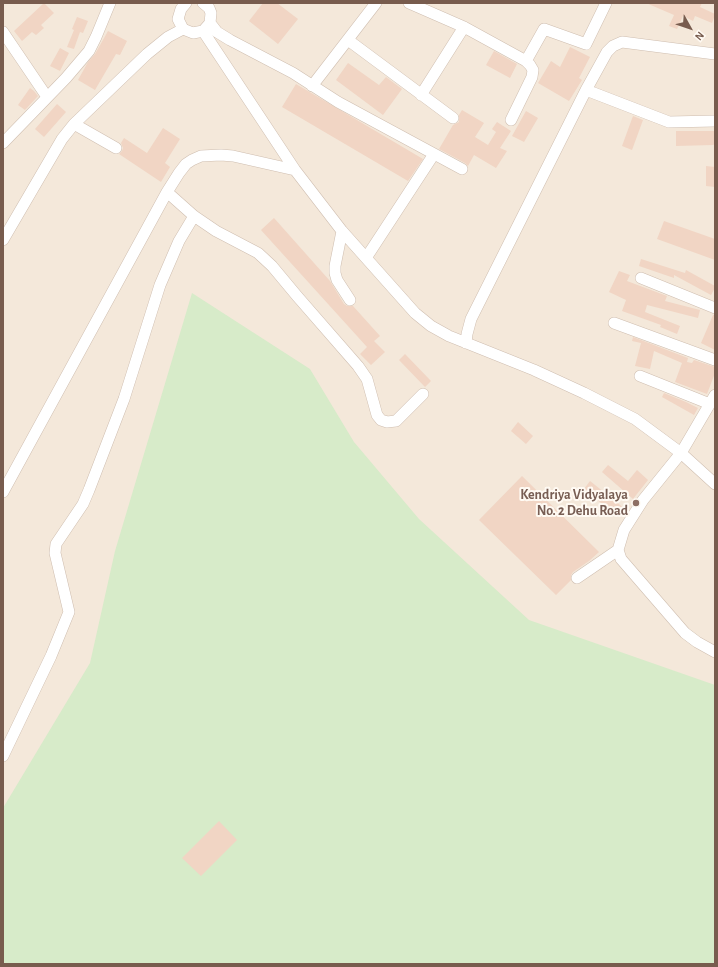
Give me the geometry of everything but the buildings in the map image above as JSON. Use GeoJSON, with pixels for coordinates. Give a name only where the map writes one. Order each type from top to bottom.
{"type":"FeatureCollection","features":[{"type":"Feature","properties":{"kind":"lane"},"geometry":{"type":"LineString","coordinates":[[3,143],[66,78],[89,51],[110,3]]}},
{"type":"Feature","properties":{"kind":"lane"},"geometry":{"type":"LineString","coordinates":[[312,86],[376,3]]}},
{"type":"Feature","properties":{"kind":"lane"},"geometry":{"type":"LineString","coordinates":[[409,3],[433,8],[526,61],[530,65],[533,70],[532,77],[511,120]]}},
{"type":"Feature","properties":{"kind":"lane"},"geometry":{"type":"LineString","coordinates":[[526,61],[544,29],[586,44],[606,3]]}},
{"type":"Feature","properties":{"kind":"lane"},"geometry":{"type":"LineString","coordinates":[[179,5],[178,20],[183,29],[193,33],[206,27],[211,18],[207,5]]}},
{"type":"Feature","properties":{"kind":"lane"},"geometry":{"type":"LineString","coordinates":[[206,27],[292,73],[338,102],[462,170]]}},
{"type":"Feature","properties":{"kind":"lane"},"geometry":{"type":"LineString","coordinates":[[206,27],[295,170],[342,231],[415,313],[431,326],[449,336],[534,370],[635,419],[681,453],[715,484]]}},
{"type":"Feature","properties":{"kind":"lane"},"geometry":{"type":"LineString","coordinates":[[421,95],[464,27]]}},
{"type":"Feature","properties":{"kind":"lane"},"geometry":{"type":"LineString","coordinates":[[3,240],[62,139],[74,124],[147,54],[168,37],[183,29]]}},
{"type":"Feature","properties":{"kind":"lane"},"geometry":{"type":"LineString","coordinates":[[3,33],[47,98]]}},
{"type":"Feature","properties":{"kind":"lane"},"geometry":{"type":"LineString","coordinates":[[348,40],[453,118]]}},
{"type":"Feature","properties":{"kind":"lane"},"geometry":{"type":"LineString","coordinates":[[466,343],[467,334],[472,319],[586,90],[607,52],[617,43],[622,42],[715,54]]}},
{"type":"Feature","properties":{"kind":"lane"},"geometry":{"type":"LineString","coordinates":[[586,90],[668,122],[679,123],[715,120]]}},
{"type":"Feature","properties":{"kind":"lane"},"geometry":{"type":"LineString","coordinates":[[74,124],[116,148]]}},
{"type":"Feature","properties":{"kind":"lane"},"geometry":{"type":"LineString","coordinates":[[366,258],[434,154]]}},
{"type":"Feature","properties":{"kind":"lane"},"geometry":{"type":"LineString","coordinates":[[3,492],[167,192],[186,164],[202,156],[233,156],[295,170]]}},
{"type":"Feature","properties":{"kind":"lane"},"geometry":{"type":"LineString","coordinates":[[167,192],[194,216],[216,231],[258,253],[272,266],[296,296],[358,366],[367,379],[377,415],[381,420],[387,422],[396,421],[423,394]]}},
{"type":"Feature","properties":{"kind":"lane"},"geometry":{"type":"LineString","coordinates":[[3,756],[51,656],[69,612],[56,560],[56,544],[83,504],[89,490],[124,399],[160,285],[178,241],[194,216]]}},
{"type":"Feature","properties":{"kind":"lane"},"geometry":{"type":"LineString","coordinates":[[342,231],[335,273],[337,280],[350,300]]}},
{"type":"Feature","properties":{"kind":"lane"},"geometry":{"type":"LineString","coordinates":[[641,278],[715,308]]}},
{"type":"Feature","properties":{"kind":"lane"},"geometry":{"type":"LineString","coordinates":[[614,323],[715,360]]}},
{"type":"Feature","properties":{"kind":"lane"},"geometry":{"type":"LineString","coordinates":[[640,376],[712,399],[681,453],[643,500],[624,530],[618,550],[621,559],[685,633],[715,652]]}},
{"type":"Feature","properties":{"kind":"lane"},"geometry":{"type":"LineString","coordinates":[[577,578],[618,550]]}},
{"type":"Feature","properties":{"kind":"shaded area"},"geometry":{"type":"Polygon","coordinates":[[[3,3],[715,3],[715,964],[3,964],[3,3]]]}},
{"type":"Feature","properties":{"kind":"green space"},"geometry":{"type":"Polygon","coordinates":[[[192,293],[310,369],[354,442],[419,519],[529,620],[715,685],[715,964],[3,964],[3,808],[90,663],[115,551],[192,293]]]}},
{"type":"Feature","properties":{"kind":"place","name":"Kendriya Vidyalaya No. 2 Dehu Road"},"geometry":{"type":"Point","coordinates":[636,503]}}]}
